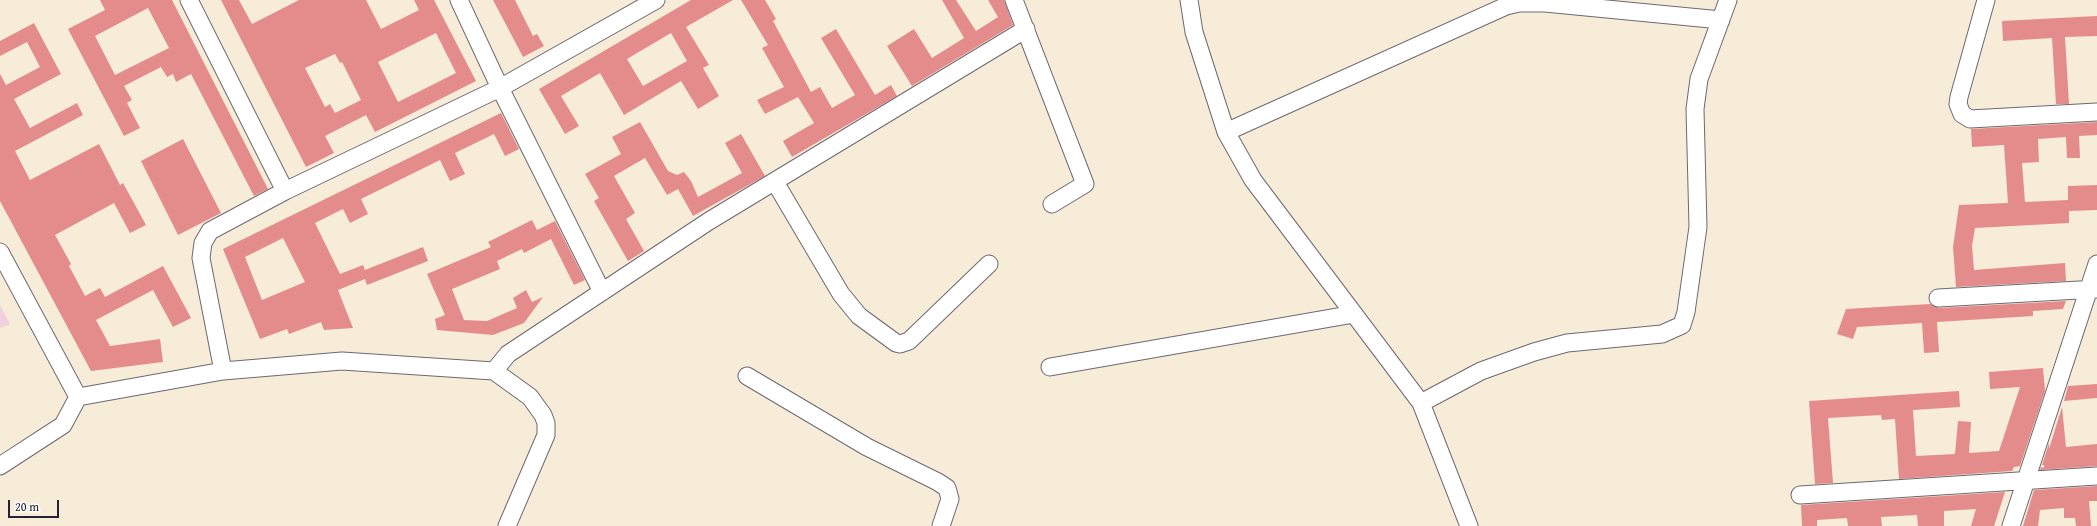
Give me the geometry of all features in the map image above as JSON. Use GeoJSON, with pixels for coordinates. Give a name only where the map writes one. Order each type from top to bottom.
{"type":"FeatureCollection","features":[{"type":"Feature","properties":{"kind":"street"},"geometry":{"type":"LineString","coordinates":[[189,0],[285,191]]}},
{"type":"Feature","properties":{"kind":"street"},"geometry":{"type":"LineString","coordinates":[[459,0],[500,88],[602,292]]}},
{"type":"Feature","properties":{"kind":"street"},"geometry":{"type":"LineString","coordinates":[[223,371],[201,258],[202,243],[210,231],[285,191],[500,88],[656,0]]}},
{"type":"Feature","properties":{"kind":"street"},"geometry":{"type":"LineString","coordinates":[[1014,0],[1085,184],[1052,204]]}},
{"type":"Feature","properties":{"kind":"street"},"geometry":{"type":"LineString","coordinates":[[1189,0],[1194,32],[1226,132],[1253,180],[1421,403],[1469,526]]}},
{"type":"Feature","properties":{"kind":"street"},"geometry":{"type":"LineString","coordinates":[[1421,403],[1481,371],[1534,352],[1567,343],[1662,334],[1682,325],[1686,312],[1698,227],[1695,109],[1699,78],[1728,0]]}},
{"type":"Feature","properties":{"kind":"street"},"geometry":{"type":"LineString","coordinates":[[1986,0],[1959,97],[1958,104],[1962,114],[1970,120],[2097,112]]}},
{"type":"Feature","properties":{"kind":"street"},"geometry":{"type":"LineString","coordinates":[[1226,132],[1488,14],[1513,5],[1545,3],[1721,20]]}},
{"type":"Feature","properties":{"kind":"street"},"geometry":{"type":"LineString","coordinates":[[494,371],[508,354],[709,221],[1026,29]]}},
{"type":"Feature","properties":{"kind":"street"},"geometry":{"type":"LineString","coordinates":[[775,182],[841,294],[859,316],[896,343],[900,344],[909,341],[989,264]]}},
{"type":"Feature","properties":{"kind":"street"},"geometry":{"type":"LineString","coordinates":[[0,252],[78,397]]}},
{"type":"Feature","properties":{"kind":"street"},"geometry":{"type":"LineString","coordinates":[[2011,526],[2026,479],[2093,290],[2097,264]]}},
{"type":"Feature","properties":{"kind":"street"},"geometry":{"type":"LineString","coordinates":[[1938,298],[2093,290]]}},
{"type":"Feature","properties":{"kind":"street"},"geometry":{"type":"LineString","coordinates":[[1050,367],[1354,314]]}},
{"type":"Feature","properties":{"kind":"street"},"geometry":{"type":"LineString","coordinates":[[78,397],[223,371],[342,361],[494,371],[530,397],[543,415],[546,423],[546,435],[507,526]]}},
{"type":"Feature","properties":{"kind":"street"},"geometry":{"type":"LineString","coordinates":[[747,376],[867,447],[938,482],[947,488],[950,499],[941,526]]}},
{"type":"Feature","properties":{"kind":"street"},"geometry":{"type":"LineString","coordinates":[[0,466],[63,425],[78,397]]}},
{"type":"Feature","properties":{"kind":"street"},"geometry":{"type":"LineString","coordinates":[[1800,495],[2026,479],[2097,476]]}},
{"type":"Feature","properties":{"kind":"shaded area"},"geometry":{"type":"Polygon","coordinates":[[[0,305],[10,324],[0,328],[0,305]]]}},
{"type":"Feature","properties":{"kind":"building"},"geometry":{"type":"Polygon","coordinates":[[[100,0],[172,0],[268,189],[254,196],[191,74],[176,82],[173,74],[167,77],[161,67],[124,86],[132,100],[127,103],[140,128],[124,136],[68,29],[105,10],[100,0]],[[148,8],[95,36],[115,75],[169,48],[148,8]]]}},
{"type":"Feature","properties":{"kind":"building"},"geometry":{"type":"Polygon","coordinates":[[[221,0],[239,0],[252,24],[299,0],[366,0],[381,29],[419,10],[414,0],[434,0],[476,81],[375,132],[366,115],[325,136],[334,153],[306,167],[221,0]],[[436,33],[378,62],[398,102],[456,73],[436,33]],[[335,54],[305,68],[325,107],[330,104],[335,113],[361,100],[342,62],[340,63],[335,54]]]}},
{"type":"Feature","properties":{"kind":"building"},"geometry":{"type":"Polygon","coordinates":[[[493,0],[515,0],[533,36],[537,34],[544,46],[523,57],[493,0]]]}},
{"type":"Feature","properties":{"kind":"building"},"geometry":{"type":"Polygon","coordinates":[[[691,0],[733,0],[686,27],[709,65],[703,68],[719,96],[698,109],[681,81],[624,115],[600,73],[561,96],[579,126],[565,134],[539,89],[691,0]],[[671,33],[627,59],[643,86],[687,61],[671,33]]]}},
{"type":"Feature","properties":{"kind":"building"},"geometry":{"type":"Polygon","coordinates":[[[741,0],[765,0],[776,19],[773,21],[811,92],[820,87],[832,108],[855,95],[821,38],[836,29],[875,95],[891,85],[897,96],[792,157],[783,141],[814,123],[798,97],[765,114],[757,100],[784,87],[762,48],[768,45],[741,0]]]}},
{"type":"Feature","properties":{"kind":"building"},"geometry":{"type":"Polygon","coordinates":[[[942,0],[956,0],[976,31],[998,17],[988,0],[1004,0],[1013,25],[912,86],[887,46],[914,29],[932,58],[964,38],[942,0]]]}},
{"type":"Feature","properties":{"kind":"building"},"geometry":{"type":"Polygon","coordinates":[[[2097,16],[2097,36],[2065,37],[2069,104],[2056,104],[2052,38],[2003,41],[2002,21],[2097,16]]]}},
{"type":"Feature","properties":{"kind":"building"},"geometry":{"type":"Polygon","coordinates":[[[34,23],[61,74],[14,99],[30,128],[77,103],[83,115],[15,151],[30,180],[99,144],[120,185],[123,183],[146,225],[130,233],[114,203],[55,235],[71,264],[69,266],[85,296],[100,288],[105,297],[163,266],[191,318],[173,327],[153,290],[96,320],[110,346],[160,339],[163,362],[91,371],[0,201],[0,74],[6,85],[40,67],[27,42],[0,56],[0,41],[34,23]]]}},
{"type":"Feature","properties":{"kind":"building"},"geometry":{"type":"Polygon","coordinates":[[[501,113],[519,149],[505,156],[494,134],[455,153],[465,174],[450,181],[440,160],[361,199],[368,214],[350,223],[343,209],[315,223],[340,274],[363,265],[365,270],[423,247],[428,261],[367,285],[365,279],[338,290],[353,328],[324,330],[321,322],[289,334],[287,329],[260,339],[223,249],[501,113]],[[283,238],[245,257],[262,300],[305,282],[283,238]]]}},
{"type":"Feature","properties":{"kind":"building"},"geometry":{"type":"Polygon","coordinates":[[[640,122],[668,171],[677,175],[684,172],[691,181],[698,197],[742,173],[725,143],[741,134],[765,176],[693,216],[678,189],[667,195],[645,158],[614,176],[635,213],[626,219],[644,251],[628,261],[594,201],[599,198],[585,174],[621,154],[612,137],[640,122]]]}},
{"type":"Feature","properties":{"kind":"building"},"geometry":{"type":"Polygon","coordinates":[[[2097,122],[2097,135],[2079,136],[2080,158],[2067,158],[2066,137],[2038,139],[2039,162],[2022,163],[2025,202],[2068,200],[2068,186],[2097,185],[2097,210],[2069,211],[2069,223],[1975,228],[1972,246],[1974,270],[2065,263],[2066,281],[1956,287],[1953,247],[1959,205],[2008,203],[2004,145],[1972,147],[1971,129],[2097,122]]]}},
{"type":"Feature","properties":{"kind":"building"},"geometry":{"type":"Polygon","coordinates":[[[183,139],[221,213],[178,235],[141,161],[183,139]]]}},
{"type":"Feature","properties":{"kind":"building"},"geometry":{"type":"Polygon","coordinates":[[[532,220],[537,230],[555,221],[585,280],[574,285],[551,239],[524,253],[522,249],[497,261],[500,269],[452,289],[464,320],[487,321],[517,308],[513,298],[526,290],[532,302],[543,297],[524,323],[493,335],[437,330],[435,319],[445,315],[427,274],[491,247],[488,242],[532,220]]]}},
{"type":"Feature","properties":{"kind":"building"},"geometry":{"type":"Polygon","coordinates":[[[2066,301],[2063,309],[2033,311],[2033,316],[1937,322],[1939,352],[1924,353],[1922,323],[1857,327],[1853,339],[1837,334],[1846,309],[1930,304],[1939,308],[2066,301]]]}},
{"type":"Feature","properties":{"kind":"building"},"geometry":{"type":"Polygon","coordinates":[[[2043,368],[2045,391],[2020,466],[2014,467],[2012,471],[1899,479],[1895,419],[1882,420],[1881,415],[1828,418],[1833,483],[1815,484],[1809,401],[1959,391],[1960,407],[1913,410],[1916,456],[1955,454],[1958,421],[1971,422],[1969,453],[1999,451],[2020,387],[1990,389],[1989,372],[2043,368]]]}},
{"type":"Feature","properties":{"kind":"building"},"geometry":{"type":"Polygon","coordinates":[[[2097,384],[2097,398],[2064,401],[2068,386],[2097,384]]]}},
{"type":"Feature","properties":{"kind":"building"},"geometry":{"type":"Polygon","coordinates":[[[2062,407],[2066,447],[2097,444],[2097,466],[2040,470],[2041,467],[2044,468],[2044,465],[2042,465],[2049,443],[2049,449],[2062,407]]]}},
{"type":"Feature","properties":{"kind":"building"},"geometry":{"type":"Polygon","coordinates":[[[2097,486],[2097,501],[2089,501],[2091,526],[2076,526],[2075,518],[2064,518],[2064,508],[2040,510],[2038,526],[2023,526],[2034,490],[2097,486]]]}},
{"type":"Feature","properties":{"kind":"building"},"geometry":{"type":"Polygon","coordinates":[[[2005,492],[1994,526],[1971,526],[1976,509],[1944,511],[1944,526],[1918,526],[1917,515],[1881,517],[1882,526],[1848,526],[1847,518],[1817,520],[1817,526],[1802,526],[1801,505],[2005,492]]]}}]}
